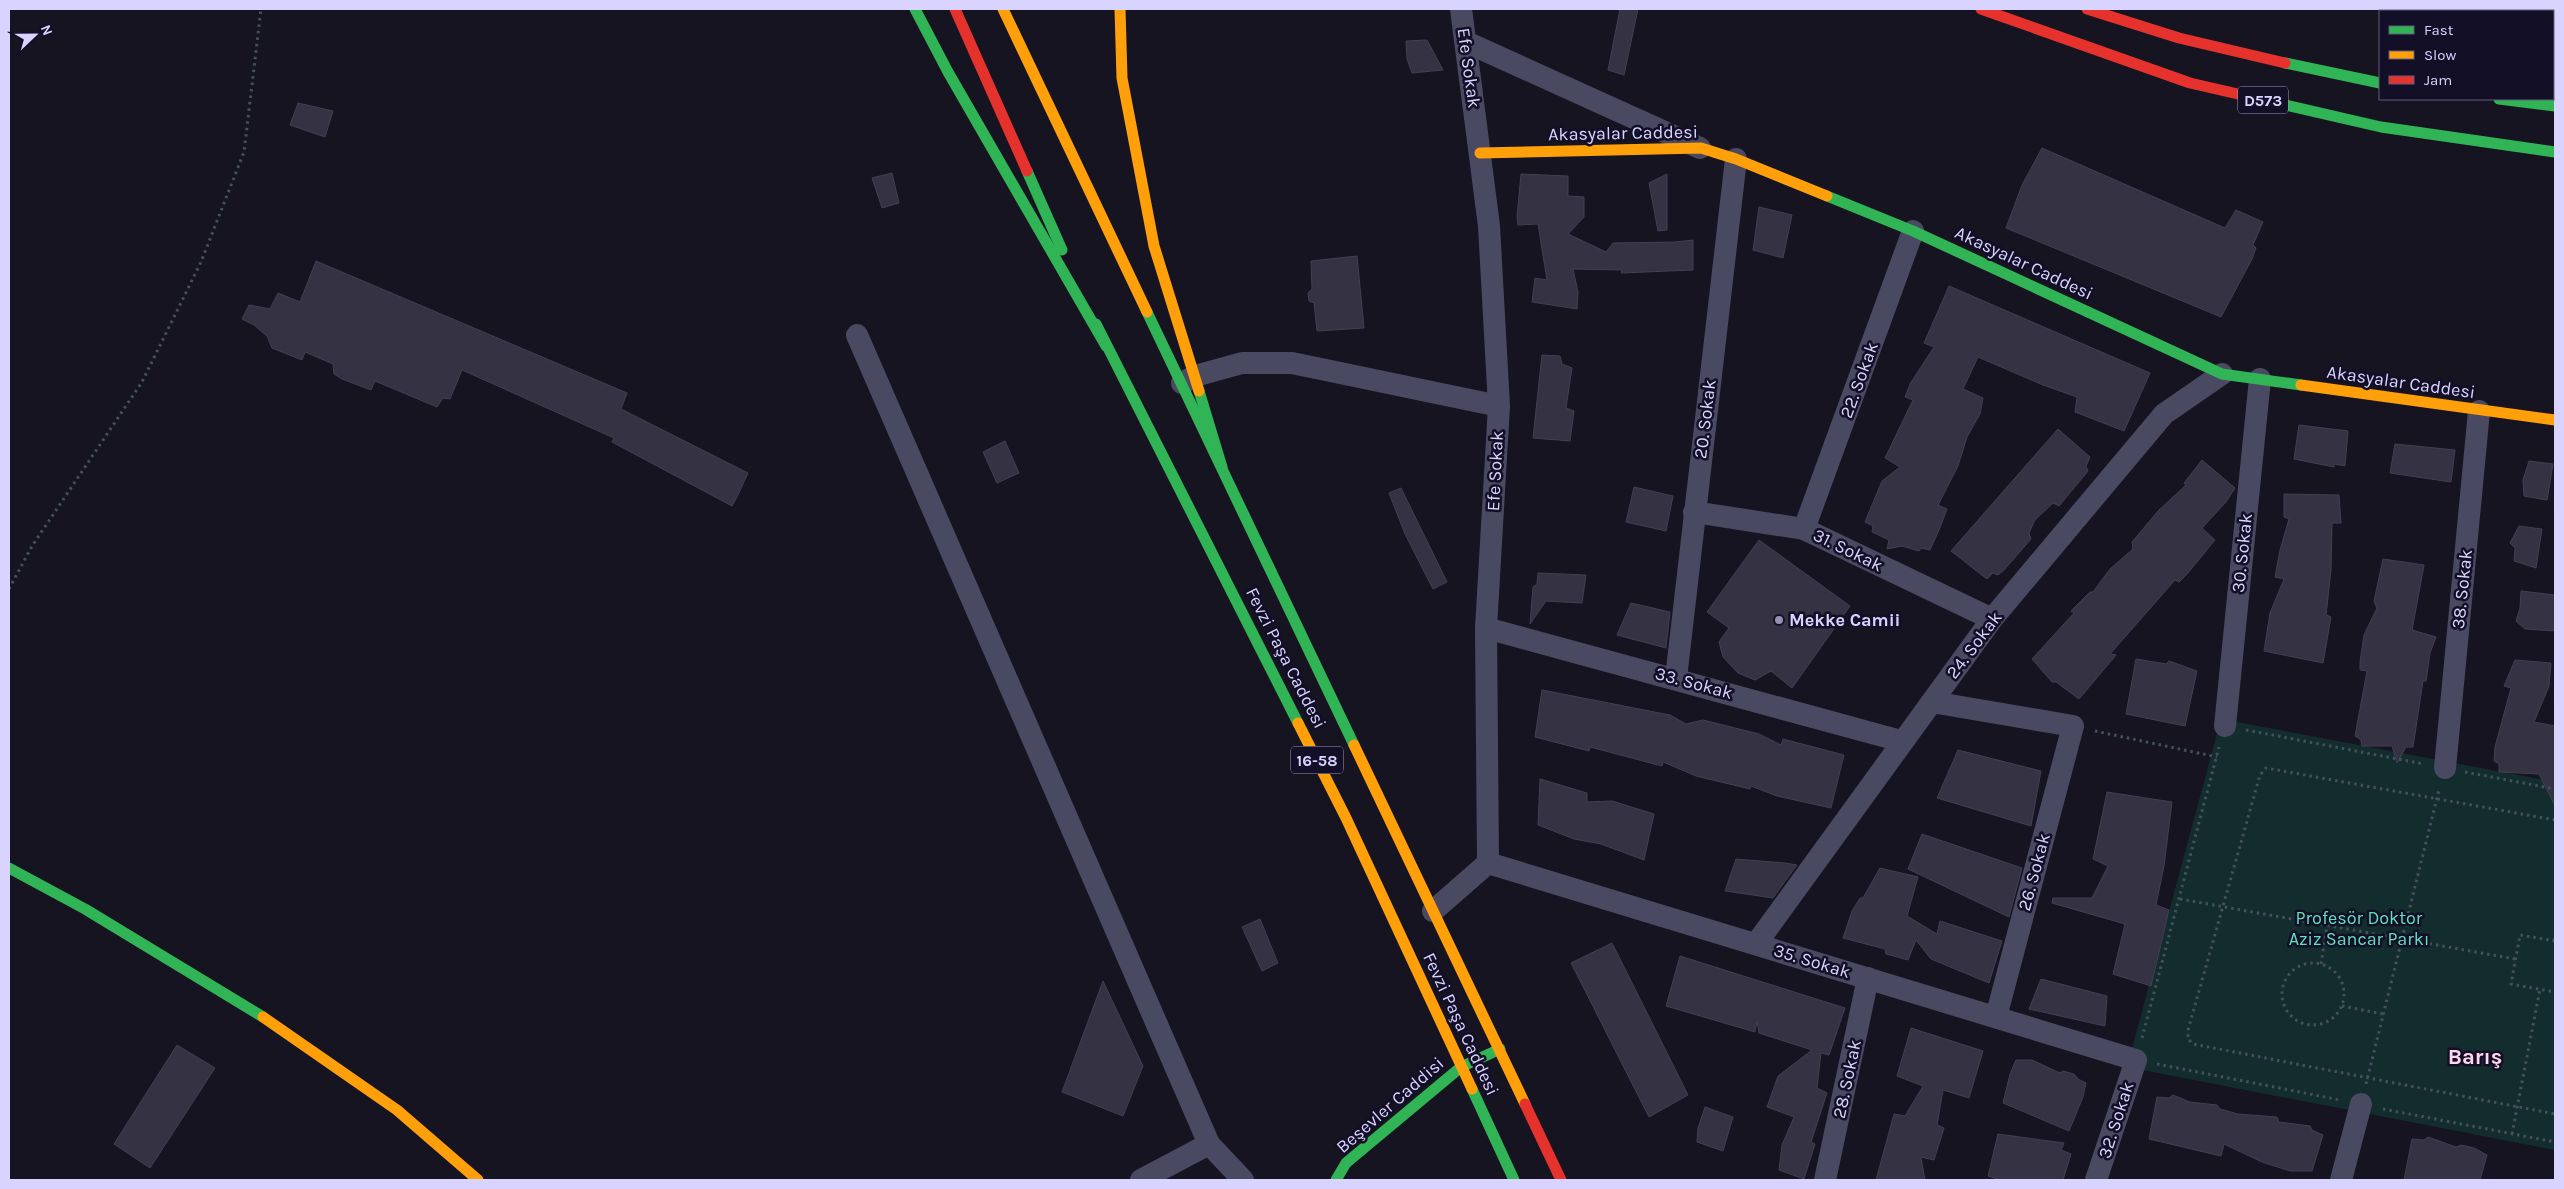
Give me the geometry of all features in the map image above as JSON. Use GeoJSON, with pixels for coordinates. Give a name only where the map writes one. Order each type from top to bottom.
{"type":"FeatureCollection","features":[{"type":"Feature","properties":{"kind":"main road"},"geometry":{"type":"LineString","coordinates":[[915,9],[953,80],[1106,346]]}},
{"type":"Feature","properties":{"kind":"main road"},"geometry":{"type":"LineString","coordinates":[[955,9],[1106,346]]}},
{"type":"Feature","properties":{"kind":"main road"},"geometry":{"type":"LineString","coordinates":[[1003,9],[1188,379]]}},
{"type":"Feature","properties":{"kind":"main road"},"geometry":{"type":"LineString","coordinates":[[1120,9],[1122,78],[1154,246],[1188,379]]}},
{"type":"Feature","properties":{"kind":"main road","name":"D573"},"geometry":{"type":"LineString","coordinates":[[1981,9],[2190,82],[2381,127],[2555,152]]}},
{"type":"Feature","properties":{"kind":"main road","name":"D573"},"geometry":{"type":"LineString","coordinates":[[2087,9],[2179,38],[2354,79],[2379,83]]}},
{"type":"Feature","properties":{"kind":"main road"},"geometry":{"type":"LineString","coordinates":[[2507,100],[2555,106]]}},
{"type":"Feature","properties":{"kind":"main road","name":"Akasyalar Caddesi"},"geometry":{"type":"LineString","coordinates":[[1480,153],[1701,148],[1736,159],[1913,231],[2222,374],[2555,420]]}},
{"type":"Feature","properties":{"kind":"main road","name":"Fevzi Paşa Caddesi"},"geometry":{"type":"LineString","coordinates":[[1106,346],[1158,443],[1346,818],[1514,1180]]}},
{"type":"Feature","properties":{"kind":"main road","name":"Fevzi Paşa Caddesi"},"geometry":{"type":"LineString","coordinates":[[1188,379],[1222,467],[1561,1180]]}},
{"type":"Feature","properties":{"kind":"main road"},"geometry":{"type":"LineString","coordinates":[[9,868],[85,908],[258,1013],[397,1110],[478,1180]]}},
{"type":"Feature","properties":{"kind":"main road","name":"Beşevler Caddisi"},"geometry":{"type":"LineString","coordinates":[[1336,1180],[1346,1164],[1461,1067],[1500,1049]]}},
{"type":"Feature","properties":{"kind":"street","name":"Efe Sokak"},"geometry":{"type":"LineString","coordinates":[[1461,9],[1489,226],[1499,406],[1486,628],[1488,863]]}},
{"type":"Feature","properties":{"kind":"street"},"geometry":{"type":"LineString","coordinates":[[1466,42],[1701,148]]}},
{"type":"Feature","properties":{"kind":"street","name":"20. Sokak"},"geometry":{"type":"LineString","coordinates":[[1676,678],[1736,159]]}},
{"type":"Feature","properties":{"kind":"street","name":"22. Sokak"},"geometry":{"type":"LineString","coordinates":[[1804,529],[1913,231]]}},
{"type":"Feature","properties":{"kind":"street"},"geometry":{"type":"LineString","coordinates":[[857,335],[1209,1144],[1243,1180]]}},
{"type":"Feature","properties":{"kind":"street"},"geometry":{"type":"LineString","coordinates":[[1188,379],[1242,363],[1292,363],[1499,406]]}},
{"type":"Feature","properties":{"kind":"street","name":"24. Sokak"},"geometry":{"type":"LineString","coordinates":[[1756,944],[1901,741],[1932,702],[1992,619],[2164,414],[2222,374]]}},
{"type":"Feature","properties":{"kind":"street","name":"30. Sokak"},"geometry":{"type":"LineString","coordinates":[[2225,726],[2260,380]]}},
{"type":"Feature","properties":{"kind":"street","name":"38. Sokak"},"geometry":{"type":"LineString","coordinates":[[2445,768],[2479,411]]}},
{"type":"Feature","properties":{"kind":"street","name":"31. Sokak"},"geometry":{"type":"LineString","coordinates":[[1694,512],[1804,529],[1992,619]]}},
{"type":"Feature","properties":{"kind":"street","name":"33. Sokak"},"geometry":{"type":"LineString","coordinates":[[1486,628],[1676,678],[1901,741]]}},
{"type":"Feature","properties":{"kind":"street"},"geometry":{"type":"LineString","coordinates":[[1932,702],[2073,726]]}},
{"type":"Feature","properties":{"kind":"street","name":"26. Sokak"},"geometry":{"type":"LineString","coordinates":[[1996,1017],[2073,726]]}},
{"type":"Feature","properties":{"kind":"street"},"geometry":{"type":"LineString","coordinates":[[1433,911],[1488,863]]}},
{"type":"Feature","properties":{"kind":"street","name":"35. Sokak"},"geometry":{"type":"LineString","coordinates":[[1488,863],[2136,1060]]}},
{"type":"Feature","properties":{"kind":"street","name":"28. Sokak"},"geometry":{"type":"LineString","coordinates":[[1825,1180],[1868,978]]}},
{"type":"Feature","properties":{"kind":"street","name":"32. Sokak"},"geometry":{"type":"LineString","coordinates":[[2096,1180],[2136,1060]]}},
{"type":"Feature","properties":{"kind":"street"},"geometry":{"type":"LineString","coordinates":[[2341,1180],[2361,1104]]}},
{"type":"Feature","properties":{"kind":"street"},"geometry":{"type":"LineString","coordinates":[[1141,1180],[1209,1144]]}},
{"type":"Feature","properties":{"kind":"path"},"geometry":{"type":"LineString","coordinates":[[9,589],[32,546],[142,382],[201,262],[244,152],[261,9]]}},
{"type":"Feature","properties":{"kind":"path"},"geometry":{"type":"LineString","coordinates":[[2073,726],[2217,757]]}},
{"type":"Feature","properties":{"kind":"path"},"geometry":{"type":"LineString","coordinates":[[2136,1060],[2225,726],[2555,789]]}},
{"type":"Feature","properties":{"kind":"path"},"geometry":{"type":"LineString","coordinates":[[2555,820],[2266,768],[2260,775],[2188,1030],[2188,1039],[2194,1044],[2555,1114]]}},
{"type":"Feature","properties":{"kind":"path"},"geometry":{"type":"LineString","coordinates":[[2361,1104],[2445,768]]}},
{"type":"Feature","properties":{"kind":"path"},"geometry":{"type":"LineString","coordinates":[[2180,899],[2515,960]]}},
{"type":"Feature","properties":{"kind":"path"},"geometry":{"type":"LineString","coordinates":[[2321,964],[2327,926]]}},
{"type":"Feature","properties":{"kind":"path"},"geometry":{"type":"LineString","coordinates":[[2555,934],[2555,941],[2520,935],[2510,984],[2555,992]]}},
{"type":"Feature","properties":{"kind":"path"},"geometry":{"type":"LineString","coordinates":[[2321,964],[2330,968],[2343,985],[2342,1006],[2329,1021],[2319,1025],[2299,1022],[2285,1008],[2282,994],[2286,979],[2301,966],[2321,964]]}},
{"type":"Feature","properties":{"kind":"path"},"geometry":{"type":"LineString","coordinates":[[2512,1134],[2540,989]]}},
{"type":"Feature","properties":{"kind":"path"},"geometry":{"type":"LineString","coordinates":[[2342,1006],[2383,1014]]}},
{"type":"Feature","properties":{"kind":"green space","name":"Profesör Doktor Aziz Sancar Parkı"},"geometry":{"type":"Polygon","coordinates":[[[2221,719],[2555,782],[2555,1150],[2127,1067],[2221,719]]]}},
{"type":"Feature","properties":{"kind":"building"},"geometry":{"type":"Polygon","coordinates":[[[1620,9],[1638,9],[1624,75],[1608,70],[1620,9]]]}},
{"type":"Feature","properties":{"kind":"building"},"geometry":{"type":"Polygon","coordinates":[[[1427,40],[1443,70],[1412,73],[1407,59],[1406,41],[1427,40]]]}},
{"type":"Feature","properties":{"kind":"building"},"geometry":{"type":"Polygon","coordinates":[[[298,103],[333,111],[325,137],[290,125],[298,103]]]}},
{"type":"Feature","properties":{"kind":"building"},"geometry":{"type":"Polygon","coordinates":[[[2042,148],[2225,228],[2236,210],[2263,222],[2253,245],[2256,248],[2252,259],[2221,317],[2006,228],[2022,185],[2042,148]]]}},
{"type":"Feature","properties":{"kind":"building"},"geometry":{"type":"Polygon","coordinates":[[[892,173],[899,203],[882,208],[872,178],[892,173]]]}},
{"type":"Feature","properties":{"kind":"building"},"geometry":{"type":"Polygon","coordinates":[[[1521,174],[1568,176],[1568,196],[1584,197],[1584,217],[1568,234],[1606,252],[1613,243],[1693,240],[1693,270],[1621,273],[1622,270],[1573,269],[1578,292],[1577,309],[1532,302],[1535,278],[1547,280],[1538,224],[1518,225],[1517,216],[1521,174]]]}},
{"type":"Feature","properties":{"kind":"building"},"geometry":{"type":"Polygon","coordinates":[[[1667,174],[1667,230],[1658,231],[1649,183],[1667,174]]]}},
{"type":"Feature","properties":{"kind":"building"},"geometry":{"type":"Polygon","coordinates":[[[1759,207],[1792,215],[1783,258],[1753,250],[1759,207]]]}},
{"type":"Feature","properties":{"kind":"building"},"geometry":{"type":"Polygon","coordinates":[[[1357,256],[1364,328],[1317,331],[1314,303],[1309,301],[1308,293],[1312,289],[1311,261],[1357,256]]]}},
{"type":"Feature","properties":{"kind":"building"},"geometry":{"type":"Polygon","coordinates":[[[316,261],[627,393],[621,409],[748,473],[732,506],[612,442],[614,438],[462,370],[450,399],[443,398],[437,407],[375,381],[371,390],[342,379],[334,374],[333,364],[305,352],[302,360],[272,348],[267,336],[254,325],[242,319],[249,305],[270,309],[278,293],[300,302],[316,261]]]}},
{"type":"Feature","properties":{"kind":"building"},"geometry":{"type":"Polygon","coordinates":[[[1949,286],[2150,373],[2124,431],[2075,412],[2077,397],[2043,385],[1978,357],[1963,389],[1983,398],[1980,414],[1967,437],[1958,466],[1938,505],[1947,509],[1930,550],[1921,548],[1919,551],[1902,546],[1887,549],[1889,540],[1872,532],[1873,526],[1865,522],[1882,481],[1900,467],[1885,458],[1913,400],[1905,397],[1910,384],[1934,347],[1924,343],[1949,286]]]}},
{"type":"Feature","properties":{"kind":"building"},"geometry":{"type":"Polygon","coordinates":[[[1542,355],[1560,356],[1562,364],[1572,368],[1566,408],[1574,411],[1570,441],[1533,438],[1542,355]]]}},
{"type":"Feature","properties":{"kind":"building"},"geometry":{"type":"Polygon","coordinates":[[[2299,425],[2348,431],[2345,466],[2334,464],[2334,467],[2294,459],[2299,425]]]}},
{"type":"Feature","properties":{"kind":"building"},"geometry":{"type":"Polygon","coordinates":[[[2058,429],[2090,457],[2086,466],[2088,471],[2059,506],[2053,503],[2035,520],[2029,533],[2031,539],[2004,570],[1998,575],[1993,573],[1987,579],[1951,551],[2058,429]]]}},
{"type":"Feature","properties":{"kind":"building"},"geometry":{"type":"Polygon","coordinates":[[[1005,441],[1019,473],[997,483],[983,452],[1005,441]]]}},
{"type":"Feature","properties":{"kind":"building"},"geometry":{"type":"Polygon","coordinates":[[[2395,444],[2455,450],[2451,482],[2390,473],[2395,444]]]}},
{"type":"Feature","properties":{"kind":"building"},"geometry":{"type":"Polygon","coordinates":[[[2202,460],[2235,488],[2226,502],[2202,528],[2215,540],[2187,574],[2179,582],[2175,580],[2110,654],[2116,655],[2079,699],[2056,682],[2052,682],[2032,659],[2074,613],[2071,611],[2090,592],[2093,592],[2110,569],[2133,549],[2132,542],[2159,510],[2186,485],[2184,483],[2202,460]]]}},
{"type":"Feature","properties":{"kind":"building"},"geometry":{"type":"Polygon","coordinates":[[[2529,461],[2553,464],[2547,500],[2524,496],[2523,480],[2529,461]]]}},
{"type":"Feature","properties":{"kind":"building"},"geometry":{"type":"Polygon","coordinates":[[[1634,487],[1673,496],[1666,531],[1626,522],[1634,487]]]}},
{"type":"Feature","properties":{"kind":"building"},"geometry":{"type":"Polygon","coordinates":[[[1401,488],[1447,582],[1433,589],[1405,534],[1389,493],[1401,488]]]}},
{"type":"Feature","properties":{"kind":"building"},"geometry":{"type":"Polygon","coordinates":[[[2284,494],[2339,495],[2341,523],[2332,523],[2331,570],[2326,615],[2331,617],[2323,663],[2264,651],[2270,613],[2284,579],[2275,577],[2289,519],[2284,517],[2284,494]]]}},
{"type":"Feature","properties":{"kind":"building"},"geometry":{"type":"Polygon","coordinates":[[[2519,526],[2542,529],[2536,568],[2514,561],[2515,548],[2510,543],[2519,526]]]}},
{"type":"Feature","properties":{"kind":"building","name":"Mekke Camii"},"geometry":{"type":"Polygon","coordinates":[[[1759,540],[1850,606],[1792,688],[1771,671],[1755,680],[1738,673],[1723,657],[1719,642],[1729,628],[1707,612],[1759,540]]]}},
{"type":"Feature","properties":{"kind":"building"},"geometry":{"type":"Polygon","coordinates":[[[2383,559],[2424,565],[2412,630],[2436,637],[2430,653],[2426,681],[2423,681],[2413,747],[2406,747],[2397,763],[2392,746],[2362,746],[2361,740],[2355,736],[2367,671],[2360,670],[2364,635],[2377,608],[2374,601],[2383,559]]]}},
{"type":"Feature","properties":{"kind":"building"},"geometry":{"type":"Polygon","coordinates":[[[1538,573],[1586,575],[1582,603],[1546,601],[1530,624],[1533,587],[1537,584],[1538,573]]]}},
{"type":"Feature","properties":{"kind":"building"},"geometry":{"type":"Polygon","coordinates":[[[2521,591],[2555,595],[2555,631],[2525,629],[2516,621],[2520,608],[2521,591]]]}},
{"type":"Feature","properties":{"kind":"building"},"geometry":{"type":"Polygon","coordinates":[[[1631,603],[1670,612],[1666,648],[1617,635],[1631,603]]]}},
{"type":"Feature","properties":{"kind":"building"},"geometry":{"type":"Polygon","coordinates":[[[2136,659],[2166,664],[2169,661],[2197,671],[2185,726],[2126,714],[2136,659]]]}},
{"type":"Feature","properties":{"kind":"building"},"geometry":{"type":"Polygon","coordinates":[[[2515,660],[2551,663],[2549,686],[2534,722],[2555,726],[2555,806],[2539,774],[2499,772],[2499,764],[2494,761],[2495,747],[2511,688],[2504,686],[2515,660]]]}},
{"type":"Feature","properties":{"kind":"building"},"geometry":{"type":"Polygon","coordinates":[[[1542,690],[1670,715],[1686,724],[1703,720],[1759,734],[1781,745],[1783,739],[1844,755],[1831,808],[1777,796],[1751,786],[1750,789],[1696,776],[1663,762],[1662,766],[1590,747],[1589,751],[1535,737],[1542,690]]]}},
{"type":"Feature","properties":{"kind":"building"},"geometry":{"type":"Polygon","coordinates":[[[1958,750],[2041,771],[2031,826],[1937,798],[1958,750]]]}},
{"type":"Feature","properties":{"kind":"building"},"geometry":{"type":"Polygon","coordinates":[[[1540,779],[1587,793],[1587,802],[1612,801],[1654,814],[1644,860],[1601,844],[1574,839],[1538,825],[1540,779]]]}},
{"type":"Feature","properties":{"kind":"building"},"geometry":{"type":"Polygon","coordinates":[[[2107,792],[2172,802],[2164,866],[2156,905],[2169,910],[2151,986],[2113,974],[2125,924],[2052,903],[2053,898],[2092,898],[2108,866],[2093,859],[2107,792]]]}},
{"type":"Feature","properties":{"kind":"building"},"geometry":{"type":"Polygon","coordinates":[[[1922,834],[2022,868],[2009,917],[1908,869],[1922,834]]]}},
{"type":"Feature","properties":{"kind":"building"},"geometry":{"type":"Polygon","coordinates":[[[1736,859],[1797,865],[1773,898],[1725,891],[1736,859]]]}},
{"type":"Feature","properties":{"kind":"building"},"geometry":{"type":"Polygon","coordinates":[[[1880,868],[1918,877],[1907,916],[1937,934],[1940,921],[2002,941],[1989,983],[1931,959],[1916,940],[1908,960],[1886,954],[1885,949],[1843,938],[1852,911],[1860,898],[1863,898],[1880,868]]]}},
{"type":"Feature","properties":{"kind":"building"},"geometry":{"type":"Polygon","coordinates":[[[1260,919],[1278,963],[1262,971],[1242,927],[1260,919]]]}},
{"type":"Feature","properties":{"kind":"building"},"geometry":{"type":"Polygon","coordinates":[[[1612,943],[1688,1095],[1649,1117],[1571,963],[1612,943]]]}},
{"type":"Feature","properties":{"kind":"building"},"geometry":{"type":"Polygon","coordinates":[[[1680,956],[1845,1008],[1829,1055],[1821,1053],[1817,1088],[1827,1093],[1811,1142],[1815,1144],[1804,1179],[1779,1170],[1782,1145],[1794,1117],[1767,1107],[1778,1076],[1812,1050],[1759,1033],[1757,1021],[1755,1032],[1666,1006],[1680,956]]]}},
{"type":"Feature","properties":{"kind":"building"},"geometry":{"type":"Polygon","coordinates":[[[2041,979],[2107,996],[2105,1026],[2029,1009],[2041,979]]]}},
{"type":"Feature","properties":{"kind":"building"},"geometry":{"type":"Polygon","coordinates":[[[1103,981],[1143,1066],[1123,1116],[1062,1092],[1103,981]]]}},
{"type":"Feature","properties":{"kind":"building"},"geometry":{"type":"Polygon","coordinates":[[[1911,1028],[1983,1051],[1969,1098],[1943,1090],[1937,1125],[1944,1128],[1934,1160],[1921,1157],[1925,1180],[1876,1180],[1894,1114],[1905,1116],[1923,1086],[1897,1076],[1911,1028]]]}},
{"type":"Feature","properties":{"kind":"building"},"geometry":{"type":"Polygon","coordinates":[[[177,1045],[215,1068],[150,1168],[114,1144],[177,1045]]]}},
{"type":"Feature","properties":{"kind":"building"},"geometry":{"type":"Polygon","coordinates":[[[2016,1060],[2032,1060],[2060,1073],[2063,1071],[2074,1074],[2078,1079],[2086,1083],[2083,1097],[2069,1131],[2003,1103],[2010,1074],[2016,1060]]]}},
{"type":"Feature","properties":{"kind":"building"},"geometry":{"type":"Polygon","coordinates":[[[2173,1095],[2190,1102],[2217,1105],[2220,1109],[2238,1114],[2277,1117],[2279,1122],[2310,1126],[2312,1130],[2323,1135],[2312,1171],[2290,1171],[2262,1162],[2224,1144],[2221,1156],[2149,1139],[2157,1097],[2169,1098],[2173,1095]]]}},
{"type":"Feature","properties":{"kind":"building"},"geometry":{"type":"Polygon","coordinates":[[[1705,1107],[1733,1117],[1723,1151],[1697,1142],[1698,1128],[1705,1107]]]}},
{"type":"Feature","properties":{"kind":"building"},"geometry":{"type":"Polygon","coordinates":[[[1998,1134],[2064,1143],[2061,1150],[2071,1154],[2063,1180],[2000,1180],[1988,1176],[1998,1134]]]}},
{"type":"Feature","properties":{"kind":"building"},"geometry":{"type":"Polygon","coordinates":[[[2428,1137],[2456,1147],[2461,1145],[2474,1148],[2487,1155],[2480,1180],[2404,1180],[2412,1139],[2424,1140],[2428,1137]]]}},
{"type":"Feature","properties":{"kind":"traffic: fast"},"geometry":{"type":"LineString","coordinates":[[915,9],[948,72],[1106,346]]}},
{"type":"Feature","properties":{"kind":"traffic: fast"},"geometry":{"type":"LineString","coordinates":[[2285,63],[2379,83]]}},
{"type":"Feature","properties":{"kind":"traffic: fast"},"geometry":{"type":"LineString","coordinates":[[2507,100],[2555,106]]}},
{"type":"Feature","properties":{"kind":"traffic: fast"},"geometry":{"type":"LineString","coordinates":[[2277,103],[2381,127],[2555,152]]}},
{"type":"Feature","properties":{"kind":"traffic: fast"},"geometry":{"type":"LineString","coordinates":[[1027,171],[1062,250]]}},
{"type":"Feature","properties":{"kind":"traffic: fast"},"geometry":{"type":"LineString","coordinates":[[1827,196],[1913,231],[2222,374],[2301,385]]}},
{"type":"Feature","properties":{"kind":"traffic: fast"},"geometry":{"type":"LineString","coordinates":[[1147,312],[1354,745]]}},
{"type":"Feature","properties":{"kind":"traffic: fast"},"geometry":{"type":"LineString","coordinates":[[1096,324],[1298,723]]}},
{"type":"Feature","properties":{"kind":"traffic: fast"},"geometry":{"type":"LineString","coordinates":[[1199,391],[1222,467]]}},
{"type":"Feature","properties":{"kind":"traffic: fast"},"geometry":{"type":"LineString","coordinates":[[9,868],[85,909],[263,1017]]}},
{"type":"Feature","properties":{"kind":"traffic: fast"},"geometry":{"type":"LineString","coordinates":[[1336,1180],[1346,1163],[1461,1067],[1500,1049]]}},
{"type":"Feature","properties":{"kind":"traffic: fast"},"geometry":{"type":"LineString","coordinates":[[1472,1089],[1514,1180]]}},
{"type":"Feature","properties":{"kind":"traffic: slow"},"geometry":{"type":"LineString","coordinates":[[1003,9],[1147,312]]}},
{"type":"Feature","properties":{"kind":"traffic: slow"},"geometry":{"type":"LineString","coordinates":[[1120,9],[1122,78],[1154,246],[1199,391]]}},
{"type":"Feature","properties":{"kind":"traffic: slow"},"geometry":{"type":"LineString","coordinates":[[1480,153],[1701,148],[1736,159],[1827,196]]}},
{"type":"Feature","properties":{"kind":"traffic: slow"},"geometry":{"type":"LineString","coordinates":[[2301,385],[2555,420]]}},
{"type":"Feature","properties":{"kind":"traffic: slow"},"geometry":{"type":"LineString","coordinates":[[1298,723],[1346,818],[1472,1089]]}},
{"type":"Feature","properties":{"kind":"traffic: slow"},"geometry":{"type":"LineString","coordinates":[[1354,745],[1525,1104]]}},
{"type":"Feature","properties":{"kind":"traffic: slow"},"geometry":{"type":"LineString","coordinates":[[263,1017],[397,1110],[478,1180]]}},
{"type":"Feature","properties":{"kind":"traffic: jam"},"geometry":{"type":"LineString","coordinates":[[955,9],[1027,171]]}},
{"type":"Feature","properties":{"kind":"traffic: jam"},"geometry":{"type":"LineString","coordinates":[[1981,9],[2190,83],[2277,103]]}},
{"type":"Feature","properties":{"kind":"traffic: jam"},"geometry":{"type":"LineString","coordinates":[[2087,9],[2179,38],[2285,63]]}},
{"type":"Feature","properties":{"kind":"traffic: jam"},"geometry":{"type":"LineString","coordinates":[[1525,1104],[1561,1180]]}},
{"type":"Feature","properties":{"kind":"place","name":"Mekke Camii"},"geometry":{"type":"Point","coordinates":[1779,620]}},
{"type":"Feature","properties":{"kind":"district","name":"Barış"},"geometry":{"type":"Point","coordinates":[2475,1057]}}]}
